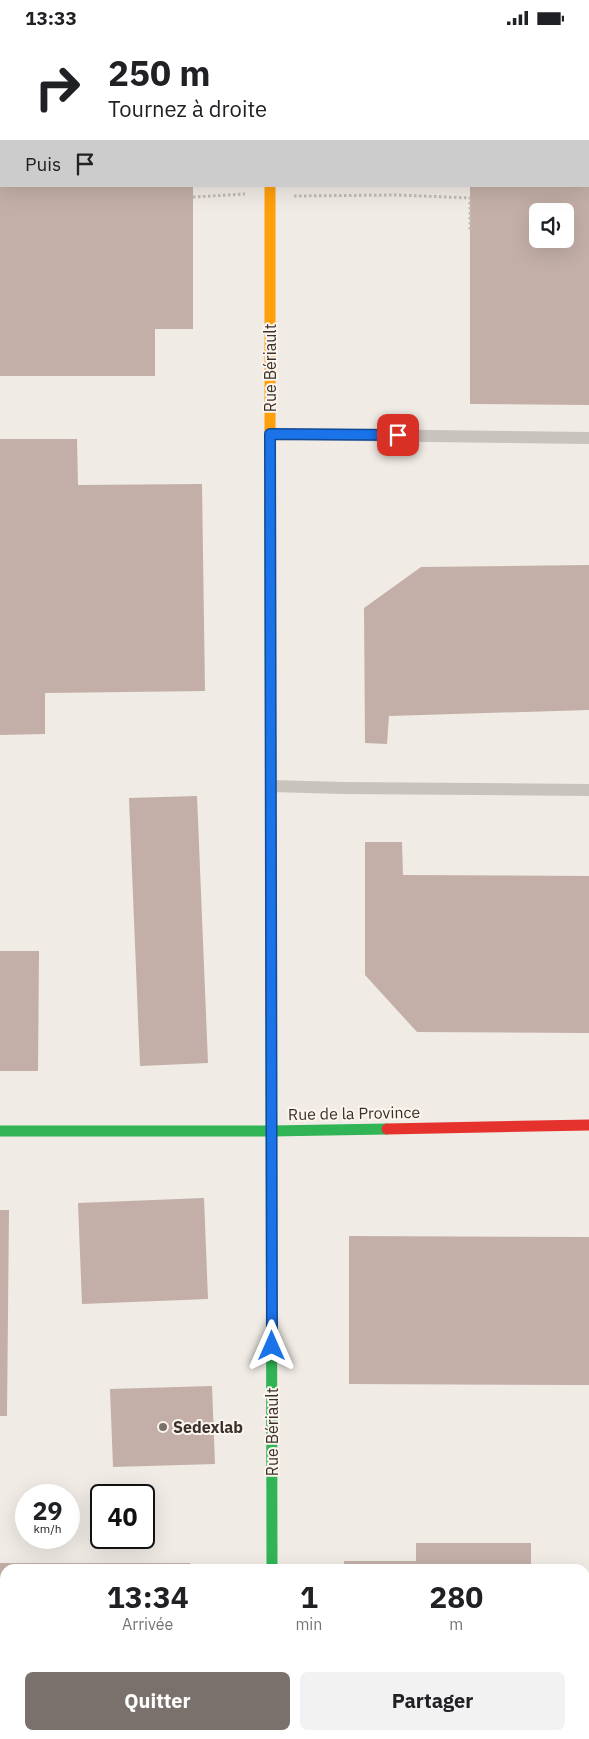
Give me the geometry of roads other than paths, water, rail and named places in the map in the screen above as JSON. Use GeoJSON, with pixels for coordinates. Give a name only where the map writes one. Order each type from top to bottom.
{"type":"FeatureCollection","features":[{"type":"Feature","properties":{"kind":"street","name":"Rue Bériault"},"geometry":{"type":"LineString","coordinates":[[270,187],[272,1564]]}},
{"type":"Feature","properties":{"kind":"street","name":"Rue de la Province"},"geometry":{"type":"LineString","coordinates":[[0,1131],[271,1131],[589,1125]]}},
{"type":"Feature","properties":{"kind":"lane"},"geometry":{"type":"LineString","coordinates":[[270,434],[589,438]]}},
{"type":"Feature","properties":{"kind":"lane"},"geometry":{"type":"LineString","coordinates":[[271,786],[589,790]]}},
{"type":"Feature","properties":{"kind":"place","name":"Sedexlab"},"geometry":{"type":"Point","coordinates":[163,1427]}}]}
